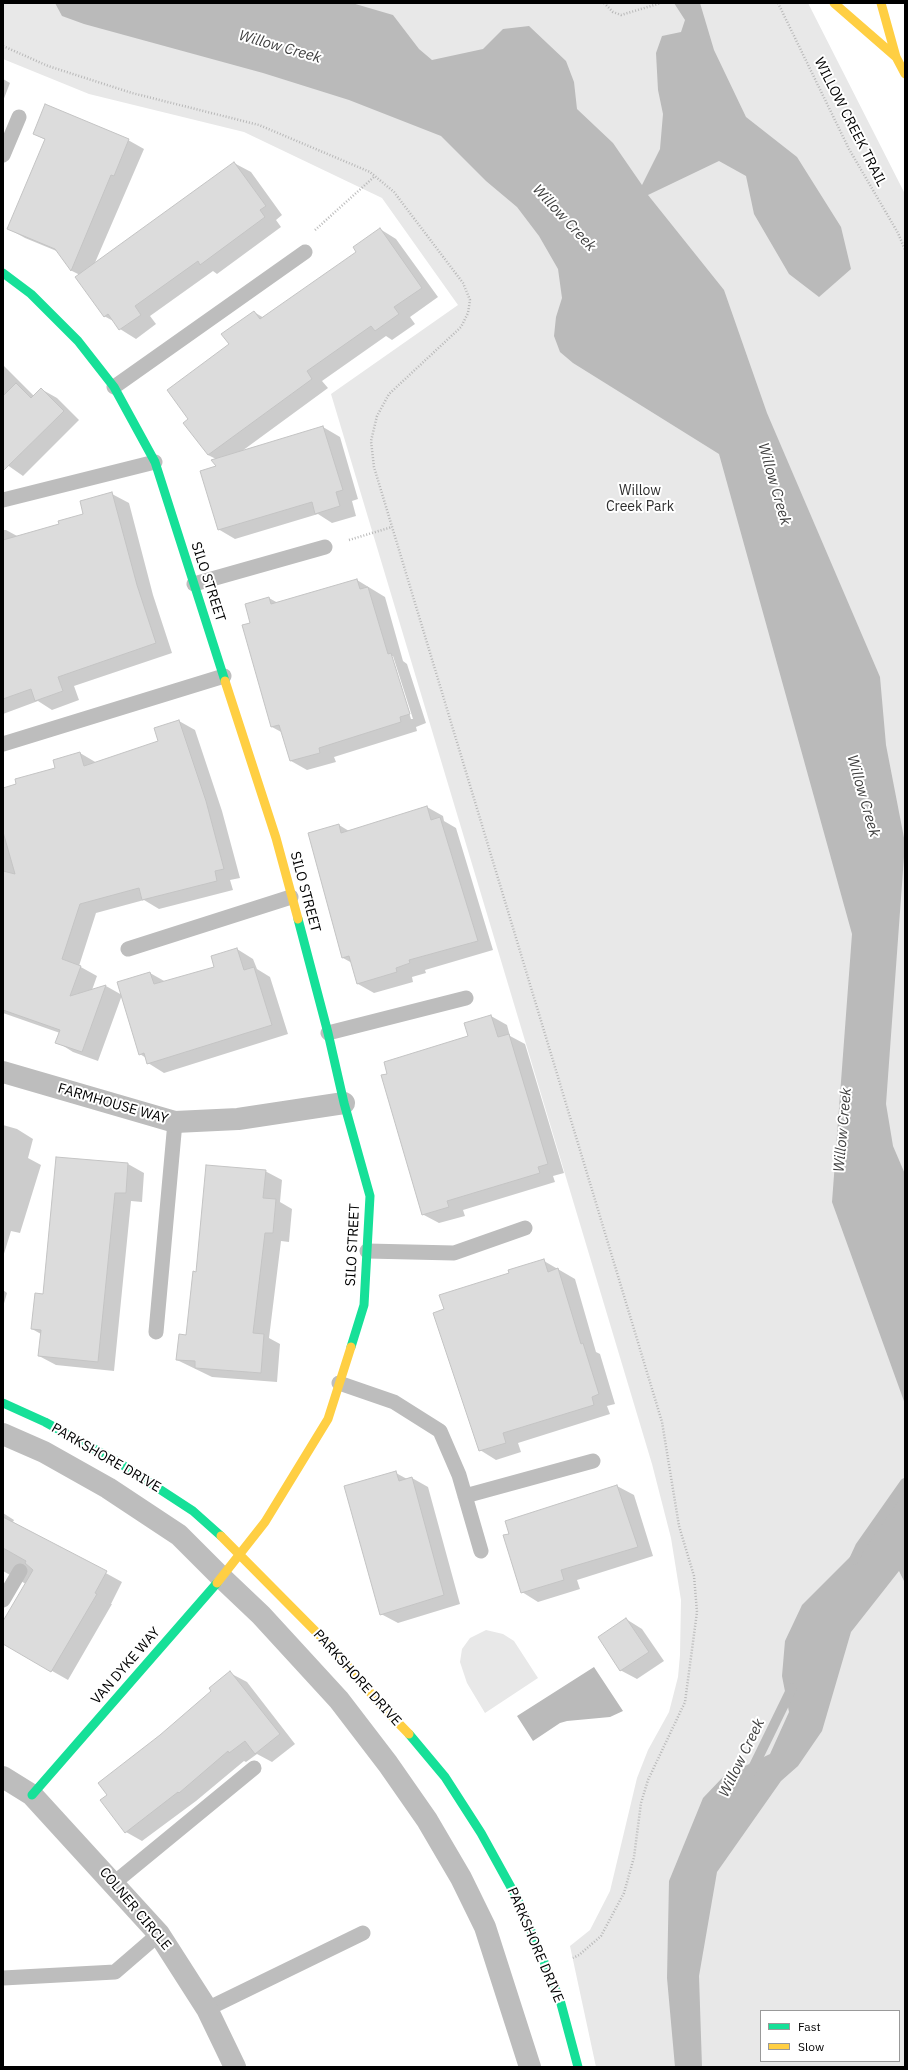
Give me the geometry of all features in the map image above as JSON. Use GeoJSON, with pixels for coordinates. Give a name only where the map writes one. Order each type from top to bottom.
{"type":"FeatureCollection","features":[{"type":"Feature","properties":{"kind":"street"},"geometry":{"type":"LineString","coordinates":[[834,3],[896,57]]}},
{"type":"Feature","properties":{"kind":"street"},"geometry":{"type":"LineString","coordinates":[[881,3],[896,57],[905,74]]}},
{"type":"Feature","properties":{"kind":"street","name":"SILO STREET"},"geometry":{"type":"LineString","coordinates":[[3,273],[54,315],[78,341],[114,387],[155,462],[276,838],[328,1033],[344,1102],[370,1196],[364,1305],[328,1419],[265,1522],[240,1554]]}},
{"type":"Feature","properties":{"kind":"street","name":"FARMHOUSE WAY"},"geometry":{"type":"LineString","coordinates":[[3,1072],[175,1122],[238,1119],[344,1102]]}},
{"type":"Feature","properties":{"kind":"street","name":"PARKSHORE DRIVE"},"geometry":{"type":"LineString","coordinates":[[3,1403],[45,1422],[118,1462],[193,1511],[240,1554],[335,1651],[445,1777],[481,1833],[518,1900],[560,2000],[578,2067]]}},
{"type":"Feature","properties":{"kind":"street","name":"PARKSHORE DRIVE"},"geometry":{"type":"LineString","coordinates":[[3,1434],[44,1452],[108,1488],[179,1535],[261,1615],[339,1700],[388,1764],[427,1820],[461,1878],[484,1927],[530,2067]]}},
{"type":"Feature","properties":{"kind":"street","name":"VAN DYKE WAY"},"geometry":{"type":"LineString","coordinates":[[32,1796],[222,1578],[240,1554]]}},
{"type":"Feature","properties":{"kind":"street","name":"COLNER CIRCLE"},"geometry":{"type":"LineString","coordinates":[[3,1777],[32,1796],[114,1883],[159,1934],[207,2009],[235,2067]]}},
{"type":"Feature","properties":{"kind":"lane"},"geometry":{"type":"LineString","coordinates":[[3,155],[19,117]]}},
{"type":"Feature","properties":{"kind":"lane"},"geometry":{"type":"LineString","coordinates":[[114,387],[305,252]]}},
{"type":"Feature","properties":{"kind":"lane"},"geometry":{"type":"LineString","coordinates":[[3,500],[155,462]]}},
{"type":"Feature","properties":{"kind":"lane"},"geometry":{"type":"LineString","coordinates":[[194,584],[325,547]]}},
{"type":"Feature","properties":{"kind":"lane"},"geometry":{"type":"LineString","coordinates":[[3,744],[224,676]]}},
{"type":"Feature","properties":{"kind":"lane"},"geometry":{"type":"LineString","coordinates":[[128,949],[291,897]]}},
{"type":"Feature","properties":{"kind":"lane"},"geometry":{"type":"LineString","coordinates":[[328,1033],[466,998]]}},
{"type":"Feature","properties":{"kind":"lane"},"geometry":{"type":"LineString","coordinates":[[156,1332],[175,1122]]}},
{"type":"Feature","properties":{"kind":"lane"},"geometry":{"type":"LineString","coordinates":[[367,1252],[454,1253],[525,1228]]}},
{"type":"Feature","properties":{"kind":"lane"},"geometry":{"type":"LineString","coordinates":[[339,1382],[394,1402],[440,1430],[459,1475],[481,1551]]}},
{"type":"Feature","properties":{"kind":"lane"},"geometry":{"type":"LineString","coordinates":[[465,1496],[593,1461]]}},
{"type":"Feature","properties":{"kind":"lane"},"geometry":{"type":"LineString","coordinates":[[3,1600],[20,1571]]}},
{"type":"Feature","properties":{"kind":"lane"},"geometry":{"type":"LineString","coordinates":[[114,1883],[254,1768]]}},
{"type":"Feature","properties":{"kind":"lane"},"geometry":{"type":"LineString","coordinates":[[207,2009],[363,1932]]}},
{"type":"Feature","properties":{"kind":"lane"},"geometry":{"type":"LineString","coordinates":[[3,1978],[115,1972],[159,1934]]}},
{"type":"Feature","properties":{"kind":"path"},"geometry":{"type":"LineString","coordinates":[[604,3],[613,12],[621,15],[661,3]]}},
{"type":"Feature","properties":{"kind":"path","name":"WILLOW CREEK TRAIL"},"geometry":{"type":"LineString","coordinates":[[778,3],[849,149],[898,233],[905,250]]}},
{"type":"Feature","properties":{"kind":"path"},"geometry":{"type":"LineString","coordinates":[[3,46],[48,66],[132,93],[259,125],[370,172],[394,192],[463,283],[470,300],[468,313],[461,327],[389,394],[377,416],[371,441],[374,467],[662,1422],[679,1526],[694,1576],[697,1612],[685,1702],[648,1780],[641,1803],[634,1857],[624,1893],[601,1936],[580,1955],[547,1970]]}},
{"type":"Feature","properties":{"kind":"path"},"geometry":{"type":"LineString","coordinates":[[305,252],[313,232],[375,176]]}},
{"type":"Feature","properties":{"kind":"path"},"geometry":{"type":"LineString","coordinates":[[325,547],[392,527]]}},
{"type":"Feature","properties":{"kind":"green space","name":"Willow Creek Park"},"geometry":{"type":"Polygon","coordinates":[[[3,3],[808,3],[905,194],[905,2067],[596,2067],[570,1946],[590,1930],[610,1891],[637,1778],[648,1750],[669,1712],[678,1677],[681,1600],[671,1538],[652,1464],[331,394],[458,305],[382,198],[244,132],[89,94],[3,59],[3,3]]]}},
{"type":"Feature","properties":{"kind":"green space"},"geometry":{"type":"Polygon","coordinates":[[[486,1630],[503,1634],[514,1641],[538,1678],[485,1713],[467,1683],[460,1662],[462,1649],[470,1638],[486,1630]]]}},
{"type":"Feature","properties":{"kind":"water"},"geometry":{"type":"Polygon","coordinates":[[[55,3],[352,3],[393,15],[419,49],[432,60],[483,49],[503,29],[529,26],[566,61],[574,82],[577,109],[613,143],[642,185],[660,149],[663,114],[658,90],[656,53],[662,36],[681,32],[685,20],[674,3],[700,3],[714,50],[746,117],[797,157],[841,227],[851,269],[819,297],[789,274],[754,214],[746,176],[719,161],[648,195],[724,290],[767,413],[880,677],[886,745],[905,843],[886,1104],[893,1146],[905,1174],[905,1404],[832,1202],[852,934],[719,454],[573,363],[560,352],[554,336],[556,317],[562,298],[558,269],[539,236],[517,207],[486,181],[441,136],[349,100],[263,73],[84,24],[62,16],[55,3]]]}},
{"type":"Feature","properties":{"kind":"water"},"geometry":{"type":"Polygon","coordinates":[[[905,1491],[905,1583],[899,1571],[851,1632],[822,1731],[798,1766],[781,1781],[717,1872],[699,1976],[702,2067],[675,2067],[667,1978],[669,1881],[703,1798],[724,1776],[770,1754],[789,1712],[782,1676],[785,1641],[802,1605],[860,1547],[905,1491]]]}},
{"type":"Feature","properties":{"kind":"water"},"geometry":{"type":"Polygon","coordinates":[[[594,1667],[623,1711],[610,1717],[560,1723],[533,1741],[517,1716],[594,1667]]]}},
{"type":"Feature","properties":{"kind":"building"},"geometry":{"type":"Polygon","coordinates":[[[45,104],[129,139],[114,176],[111,175],[71,271],[55,249],[7,229],[45,139],[33,134],[45,104]]]}},
{"type":"Feature","properties":{"kind":"building"},"geometry":{"type":"Polygon","coordinates":[[[234,162],[266,206],[260,210],[265,217],[200,265],[198,261],[135,306],[141,315],[119,330],[108,314],[104,317],[75,277],[234,162]]]}},
{"type":"Feature","properties":{"kind":"building"},"geometry":{"type":"Polygon","coordinates":[[[380,228],[422,288],[394,307],[399,314],[375,331],[371,326],[307,371],[312,379],[208,455],[183,423],[188,419],[167,390],[229,344],[221,334],[254,311],[260,319],[356,252],[353,247],[380,228]]]}},
{"type":"Feature","properties":{"kind":"building"},"geometry":{"type":"Polygon","coordinates":[[[16,383],[31,398],[41,388],[64,411],[3,471],[3,396],[16,383]]]}},
{"type":"Feature","properties":{"kind":"building"},"geometry":{"type":"Polygon","coordinates":[[[323,426],[343,490],[336,492],[340,506],[315,514],[312,502],[218,530],[200,471],[216,466],[211,460],[323,426]]]}},
{"type":"Feature","properties":{"kind":"building"},"geometry":{"type":"Polygon","coordinates":[[[112,492],[137,585],[156,643],[58,677],[63,691],[35,701],[31,689],[3,699],[3,540],[59,524],[58,521],[83,514],[80,501],[112,492]]]}},
{"type":"Feature","properties":{"kind":"building"},"geometry":{"type":"Polygon","coordinates":[[[357,579],[360,589],[368,587],[388,654],[391,653],[410,714],[400,717],[401,722],[319,748],[320,753],[290,761],[279,725],[271,727],[242,625],[250,623],[245,604],[269,597],[271,604],[357,579]]]}},
{"type":"Feature","properties":{"kind":"building"},"geometry":{"type":"Polygon","coordinates":[[[179,720],[206,801],[224,869],[215,871],[217,881],[142,900],[139,888],[80,904],[62,959],[81,966],[70,996],[106,985],[82,1052],[55,1043],[60,1030],[3,1010],[3,871],[15,874],[3,832],[3,788],[16,784],[15,779],[55,768],[53,760],[80,752],[84,766],[158,741],[154,728],[179,720]]]}},
{"type":"Feature","properties":{"kind":"building"},"geometry":{"type":"Polygon","coordinates":[[[427,806],[431,820],[440,817],[478,941],[409,960],[410,963],[396,968],[397,972],[357,984],[349,956],[342,958],[308,833],[339,824],[341,833],[427,806]]]}},
{"type":"Feature","properties":{"kind":"building"},"geometry":{"type":"Polygon","coordinates":[[[237,948],[244,970],[254,967],[272,1025],[147,1064],[144,1053],[139,1055],[117,982],[150,972],[154,984],[214,967],[211,956],[237,948]]]}},
{"type":"Feature","properties":{"kind":"building"},"geometry":{"type":"Polygon","coordinates":[[[491,1015],[498,1037],[509,1034],[548,1164],[538,1167],[540,1173],[447,1201],[449,1207],[422,1215],[381,1075],[387,1074],[384,1062],[468,1036],[464,1023],[491,1015]]]}},
{"type":"Feature","properties":{"kind":"building"},"geometry":{"type":"Polygon","coordinates":[[[56,1157],[128,1163],[126,1193],[115,1193],[98,1362],[38,1356],[41,1330],[31,1329],[35,1293],[43,1294],[56,1157]]]}},
{"type":"Feature","properties":{"kind":"building"},"geometry":{"type":"Polygon","coordinates":[[[206,1165],[266,1170],[263,1198],[276,1199],[273,1233],[265,1233],[253,1333],[264,1334],[261,1373],[195,1368],[195,1361],[176,1360],[179,1334],[186,1335],[193,1271],[196,1272],[206,1165]]]}},
{"type":"Feature","properties":{"kind":"building"},"geometry":{"type":"Polygon","coordinates":[[[544,1259],[548,1272],[558,1268],[581,1344],[583,1343],[599,1394],[592,1397],[594,1405],[503,1433],[506,1443],[479,1451],[433,1313],[444,1309],[439,1295],[509,1273],[508,1270],[544,1259]]]}},
{"type":"Feature","properties":{"kind":"building"},"geometry":{"type":"Polygon","coordinates":[[[396,1471],[399,1481],[412,1477],[444,1595],[380,1615],[344,1486],[396,1471]]]}},
{"type":"Feature","properties":{"kind":"building"},"geometry":{"type":"Polygon","coordinates":[[[617,1485],[638,1547],[561,1570],[564,1580],[521,1593],[503,1535],[509,1534],[505,1521],[617,1485]]]}},
{"type":"Feature","properties":{"kind":"building"},"geometry":{"type":"Polygon","coordinates":[[[3,1517],[107,1571],[95,1593],[97,1594],[51,1672],[3,1644],[3,1621],[33,1570],[25,1563],[26,1561],[3,1548],[3,1517]]]}},
{"type":"Feature","properties":{"kind":"building"},"geometry":{"type":"Polygon","coordinates":[[[626,1618],[649,1652],[620,1671],[598,1637],[626,1618]]]}},
{"type":"Feature","properties":{"kind":"building"},"geometry":{"type":"Polygon","coordinates":[[[230,1671],[280,1734],[255,1754],[245,1741],[229,1753],[228,1751],[179,1793],[178,1792],[125,1833],[100,1800],[107,1795],[98,1783],[160,1735],[211,1691],[209,1688],[230,1671]]]}},
{"type":"Feature","properties":{"kind":"waterway","name":"Willow Creek"},"geometry":{"type":"LineString","coordinates":[[854,1560],[860,1547],[905,1483]]}},
{"type":"Feature","properties":{"kind":"waterway","name":"Willow Creek"},"geometry":{"type":"LineString","coordinates":[[751,1772],[792,1688]]}},
{"type":"Feature","properties":{"kind":"traffic: fast"},"geometry":{"type":"LineString","coordinates":[[3,273],[31,294],[78,341],[114,387],[155,462],[225,681]]}},
{"type":"Feature","properties":{"kind":"traffic: fast"},"geometry":{"type":"LineString","coordinates":[[298,919],[328,1033],[344,1103],[370,1196],[364,1305],[351,1347]]}},
{"type":"Feature","properties":{"kind":"traffic: fast"},"geometry":{"type":"LineString","coordinates":[[3,1403],[45,1422],[118,1462],[193,1511],[221,1536]]}},
{"type":"Feature","properties":{"kind":"traffic: fast"},"geometry":{"type":"LineString","coordinates":[[32,1795],[217,1583]]}},
{"type":"Feature","properties":{"kind":"traffic: fast"},"geometry":{"type":"LineString","coordinates":[[409,1734],[445,1777],[481,1833],[518,1900],[560,2000],[578,2067]]}},
{"type":"Feature","properties":{"kind":"traffic: slow"},"geometry":{"type":"LineString","coordinates":[[834,3],[896,57]]}},
{"type":"Feature","properties":{"kind":"traffic: slow"},"geometry":{"type":"LineString","coordinates":[[881,3],[896,57],[905,74]]}},
{"type":"Feature","properties":{"kind":"traffic: slow"},"geometry":{"type":"LineString","coordinates":[[225,681],[276,838],[298,919]]}},
{"type":"Feature","properties":{"kind":"traffic: slow"},"geometry":{"type":"LineString","coordinates":[[217,1583],[265,1522],[328,1419],[351,1347]]}},
{"type":"Feature","properties":{"kind":"traffic: slow"},"geometry":{"type":"LineString","coordinates":[[221,1536],[335,1651],[379,1703],[409,1734]]}}]}
